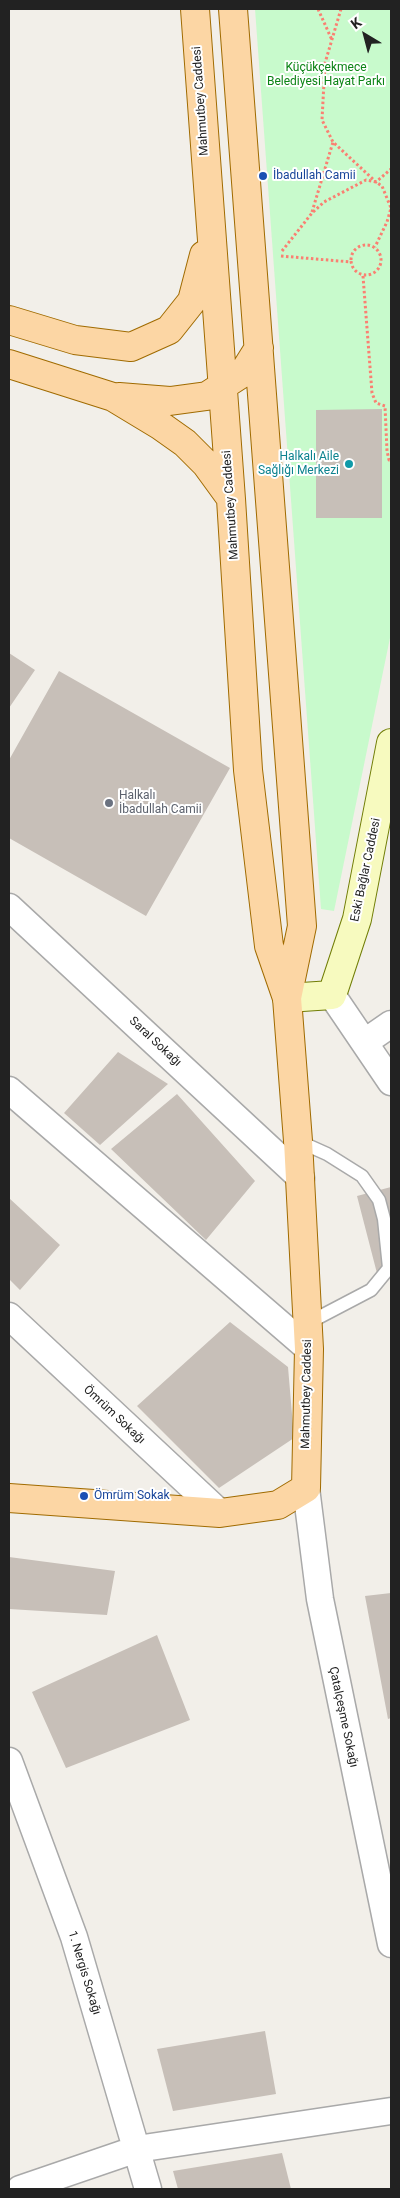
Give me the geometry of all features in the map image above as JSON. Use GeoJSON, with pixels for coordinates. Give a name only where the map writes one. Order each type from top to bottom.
{"type":"FeatureCollection","features":[{"type":"Feature","properties":{"kind":"main road","name":"Mahmutbey Caddesi"},"geometry":{"type":"LineString","coordinates":[[195,9],[208,212],[231,499],[248,770],[269,946],[287,998],[301,1178],[308,1336],[306,1488]]}},
{"type":"Feature","properties":{"kind":"main road","name":"Mahmutbey Caddesi"},"geometry":{"type":"LineString","coordinates":[[233,9],[302,926],[287,998]]}},
{"type":"Feature","properties":{"kind":"main road"},"geometry":{"type":"LineString","coordinates":[[9,320],[75,340],[131,347],[169,330],[192,301],[203,267],[208,212]]}},
{"type":"Feature","properties":{"kind":"main road"},"geometry":{"type":"LineString","coordinates":[[113,397],[185,400],[207,396],[244,372],[259,348]]}},
{"type":"Feature","properties":{"kind":"main road"},"geometry":{"type":"LineString","coordinates":[[9,364],[113,397],[185,443],[206,464],[231,499]]}},
{"type":"Feature","properties":{"kind":"main road","name":"Eski Bağlar Caddesi"},"geometry":{"type":"LineString","coordinates":[[332,995],[357,919],[391,743]]}},
{"type":"Feature","properties":{"kind":"main road"},"geometry":{"type":"LineString","coordinates":[[287,998],[332,995]]}},
{"type":"Feature","properties":{"kind":"main road"},"geometry":{"type":"LineString","coordinates":[[9,1498],[220,1514],[278,1504],[306,1488]]}},
{"type":"Feature","properties":{"kind":"street","name":"Saral Sokağı"},"geometry":{"type":"LineString","coordinates":[[9,906],[301,1178]]}},
{"type":"Feature","properties":{"kind":"street"},"geometry":{"type":"LineString","coordinates":[[332,995],[391,1082]]}},
{"type":"Feature","properties":{"kind":"street"},"geometry":{"type":"LineString","coordinates":[[365,1042],[391,1024]]}},
{"type":"Feature","properties":{"kind":"street"},"geometry":{"type":"LineString","coordinates":[[9,1090],[308,1336]]}},
{"type":"Feature","properties":{"kind":"street","name":"Ömrüm Sokağı"},"geometry":{"type":"LineString","coordinates":[[9,1316],[220,1514]]}},
{"type":"Feature","properties":{"kind":"street","name":"Çatalçeşme Sokağı"},"geometry":{"type":"LineString","coordinates":[[306,1488],[322,1609],[391,1944]]}},
{"type":"Feature","properties":{"kind":"street","name":"1. Nergis Sokağı"},"geometry":{"type":"LineString","coordinates":[[9,1761],[74,1937],[148,2189]]}},
{"type":"Feature","properties":{"kind":"street"},"geometry":{"type":"LineString","coordinates":[[20,2189],[136,2149],[391,2111]]}},
{"type":"Feature","properties":{"kind":"lane"},"geometry":{"type":"LineString","coordinates":[[298,1141],[327,1154],[362,1176],[379,1200],[384,1219],[389,1268],[370,1290],[308,1336]]}},
{"type":"Feature","properties":{"kind":"path"},"geometry":{"type":"LineString","coordinates":[[318,9],[332,41]]}},
{"type":"Feature","properties":{"kind":"path"},"geometry":{"type":"LineString","coordinates":[[341,9],[325,63],[322,120],[333,142],[382,186],[391,208],[375,248]]}},
{"type":"Feature","properties":{"kind":"path"},"geometry":{"type":"LineString","coordinates":[[312,212],[333,142]]}},
{"type":"Feature","properties":{"kind":"path"},"geometry":{"type":"LineString","coordinates":[[376,182],[391,169]]}},
{"type":"Feature","properties":{"kind":"path"},"geometry":{"type":"LineString","coordinates":[[351,262],[278,256],[312,212],[324,202],[366,180],[376,182]]}},
{"type":"Feature","properties":{"kind":"path"},"geometry":{"type":"LineString","coordinates":[[360,246],[375,248],[381,256],[380,266],[373,274],[363,276],[354,270],[351,262],[353,252],[360,246]]}},
{"type":"Feature","properties":{"kind":"path"},"geometry":{"type":"LineString","coordinates":[[363,276],[372,393],[376,403],[386,406],[387,451],[389,460],[391,460]]}},
{"type":"Feature","properties":{"kind":"green space","name":"Küçükçekmece Belediyesi Hayat Parkı"},"geometry":{"type":"Polygon","coordinates":[[[255,9],[391,9],[391,633],[334,911],[321,909],[255,9]]]}},
{"type":"Feature","properties":{"kind":"building","name":"Halkalı Aile Sağlığı Merkezi"},"geometry":{"type":"Polygon","coordinates":[[[382,409],[382,518],[316,518],[316,410],[382,409]]]}},
{"type":"Feature","properties":{"kind":"building"},"geometry":{"type":"Polygon","coordinates":[[[9,653],[35,670],[9,708],[9,653]]]}},
{"type":"Feature","properties":{"kind":"building","name":"Halkalı İbadullah Camii"},"geometry":{"type":"Polygon","coordinates":[[[59,671],[230,768],[146,916],[9,838],[9,760],[59,671]]]}},
{"type":"Feature","properties":{"kind":"building"},"geometry":{"type":"Polygon","coordinates":[[[118,1052],[168,1084],[100,1145],[64,1113],[118,1052]]]}},
{"type":"Feature","properties":{"kind":"building"},"geometry":{"type":"Polygon","coordinates":[[[177,1094],[255,1181],[206,1240],[111,1149],[177,1094]]]}},
{"type":"Feature","properties":{"kind":"building"},"geometry":{"type":"Polygon","coordinates":[[[391,1187],[391,1277],[379,1281],[357,1196],[391,1187]]]}},
{"type":"Feature","properties":{"kind":"building"},"geometry":{"type":"Polygon","coordinates":[[[9,1198],[60,1245],[20,1290],[9,1279],[9,1198]]]}},
{"type":"Feature","properties":{"kind":"building"},"geometry":{"type":"Polygon","coordinates":[[[230,1322],[288,1367],[294,1438],[219,1488],[137,1406],[230,1322]]]}},
{"type":"Feature","properties":{"kind":"building"},"geometry":{"type":"Polygon","coordinates":[[[9,1557],[115,1571],[107,1615],[9,1609],[9,1557]]]}},
{"type":"Feature","properties":{"kind":"building"},"geometry":{"type":"Polygon","coordinates":[[[391,1593],[391,1718],[388,1719],[365,1596],[391,1593]]]}},
{"type":"Feature","properties":{"kind":"building"},"geometry":{"type":"Polygon","coordinates":[[[157,1635],[190,1720],[66,1768],[32,1692],[157,1635]]]}},
{"type":"Feature","properties":{"kind":"building"},"geometry":{"type":"Polygon","coordinates":[[[265,2031],[276,2094],[173,2111],[157,2049],[265,2031]]]}},
{"type":"Feature","properties":{"kind":"building"},"geometry":{"type":"Polygon","coordinates":[[[282,2153],[291,2189],[178,2189],[173,2171],[282,2153]]]}},
{"type":"Feature","properties":{"kind":"place","name":"İbadullah Camii"},"geometry":{"type":"Point","coordinates":[263,176]}},
{"type":"Feature","properties":{"kind":"place","name":"Halkalı Aile Sağlığı Merkezi"},"geometry":{"type":"Point","coordinates":[349,464]}},
{"type":"Feature","properties":{"kind":"place","name":"Halkalı İbadullah Camii"},"geometry":{"type":"Point","coordinates":[109,803]}},
{"type":"Feature","properties":{"kind":"place","name":"Ömrüm Sokak"},"geometry":{"type":"Point","coordinates":[84,1496]}}]}
